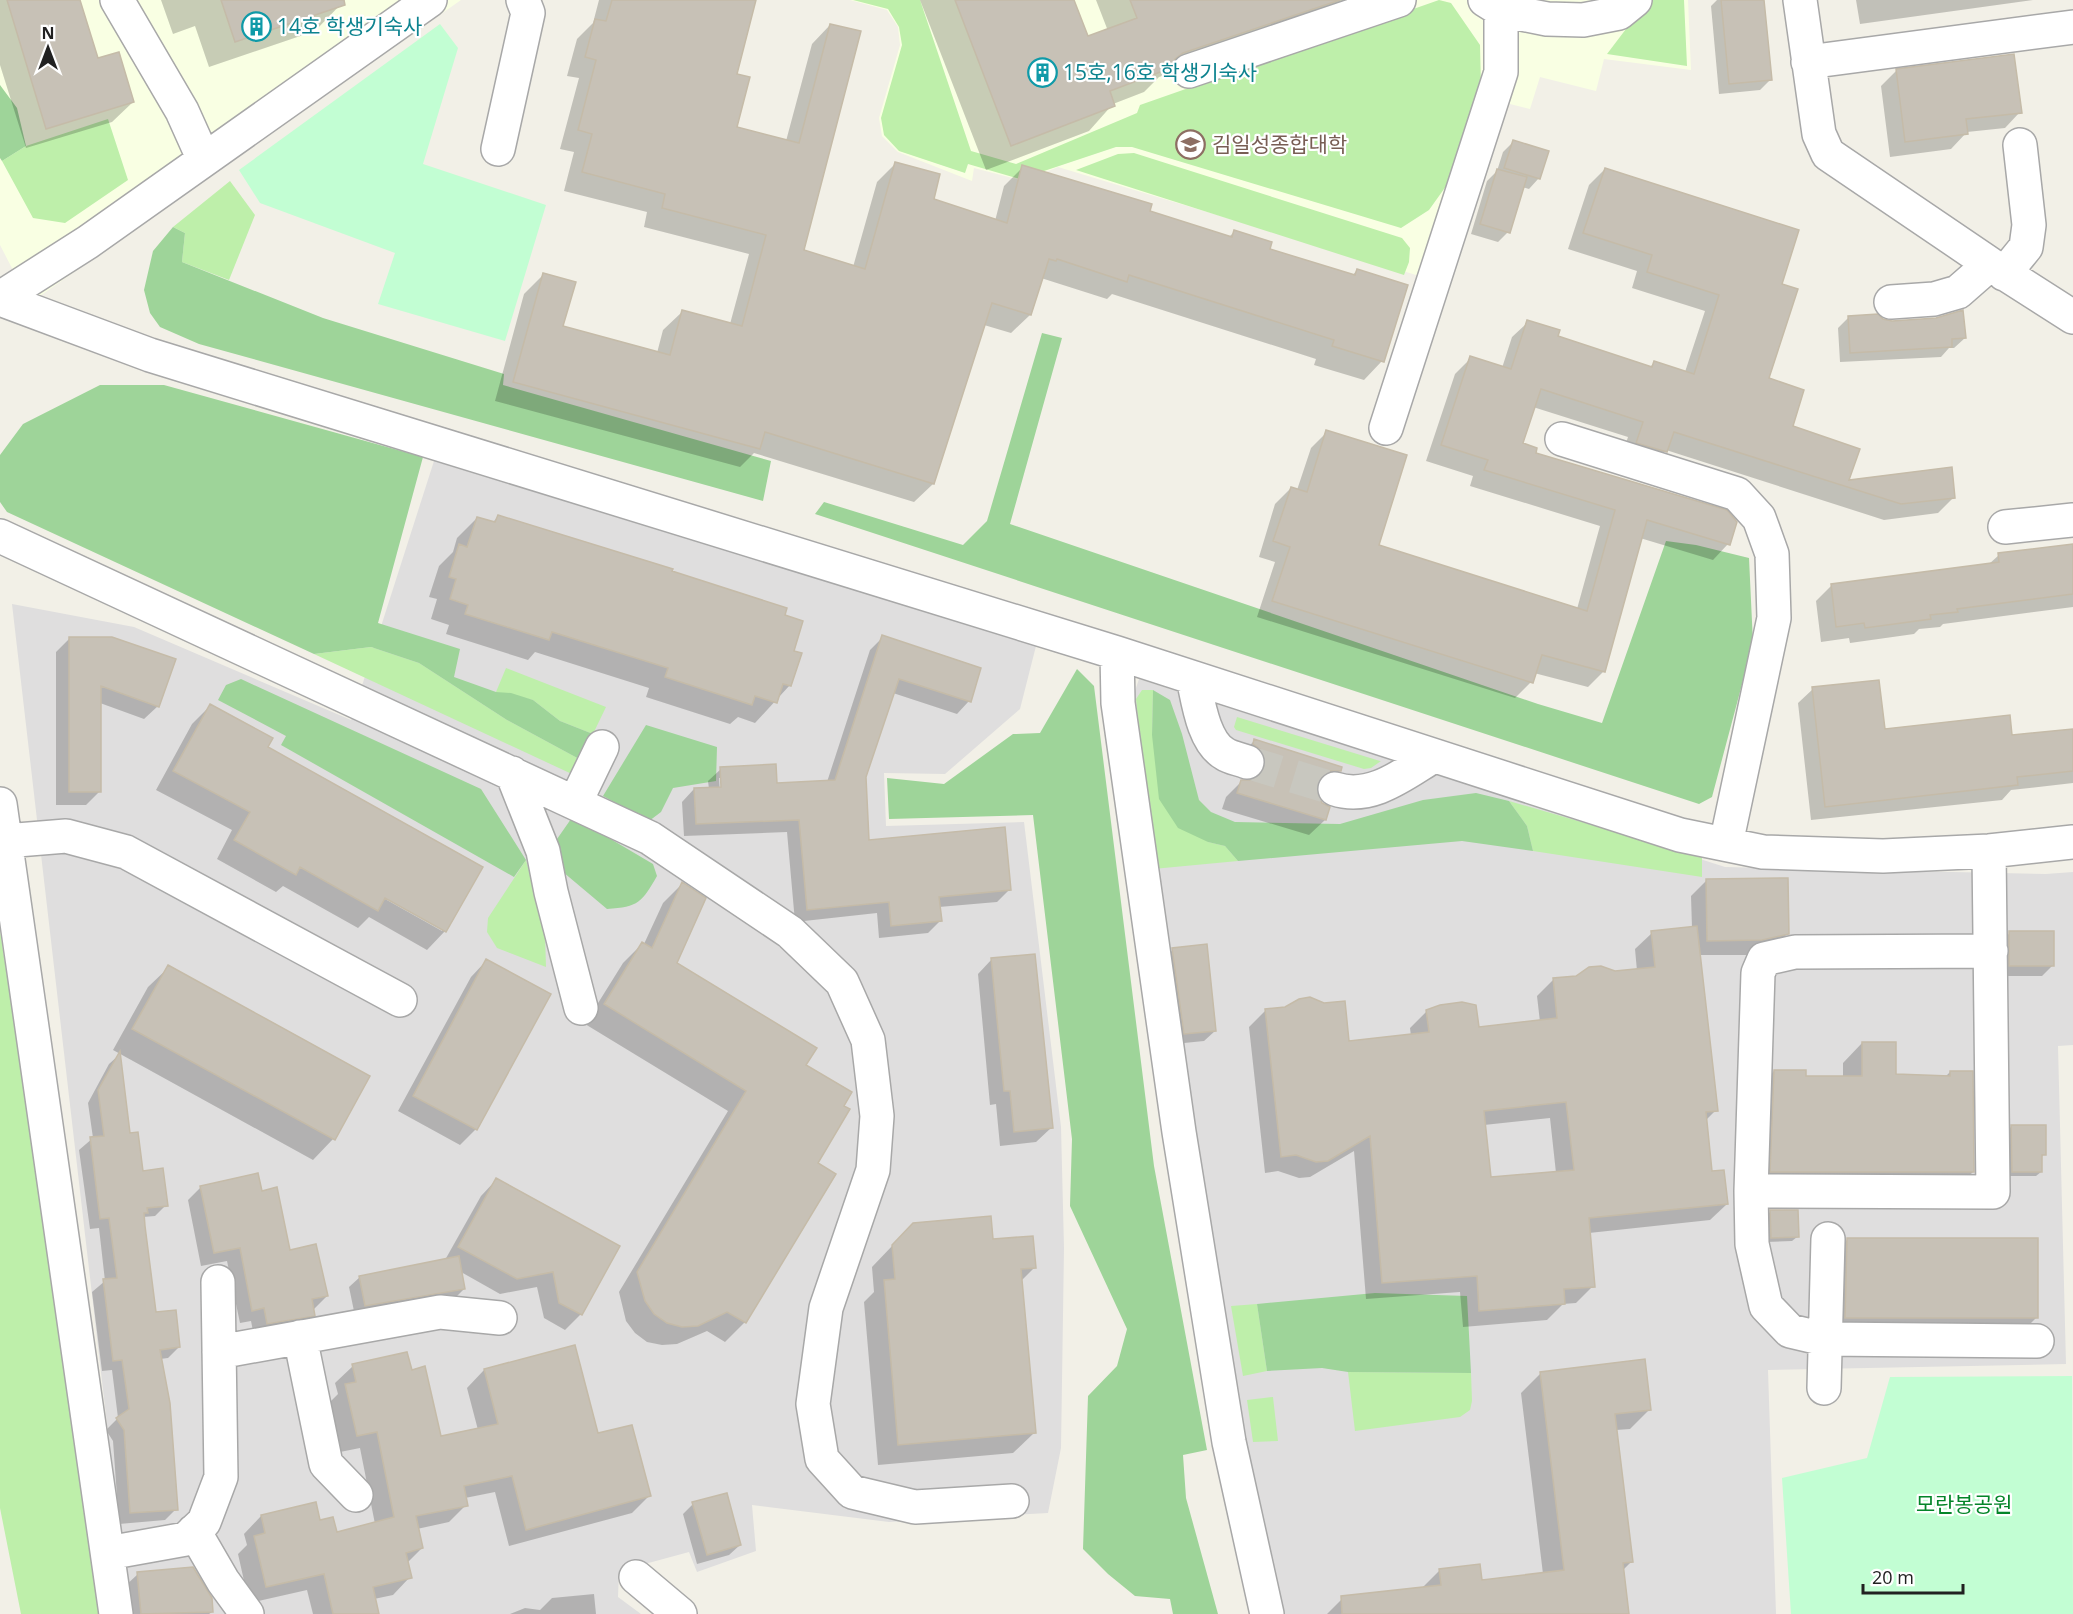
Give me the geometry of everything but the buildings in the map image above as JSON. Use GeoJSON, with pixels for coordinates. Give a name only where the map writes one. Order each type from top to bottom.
{"type":"FeatureCollection","features":[{"type":"Feature","properties":{"kind":"street"},"geometry":{"type":"LineString","coordinates":[[117,0],[182,111],[204,160]]}},
{"type":"Feature","properties":{"kind":"street"},"geometry":{"type":"LineString","coordinates":[[0,299],[88,242],[430,0]]}},
{"type":"Feature","properties":{"kind":"street"},"geometry":{"type":"LineString","coordinates":[[498,149],[528,13],[523,0]]}},
{"type":"Feature","properties":{"kind":"street"},"geometry":{"type":"LineString","coordinates":[[1189,71],[1399,0]]}},
{"type":"Feature","properties":{"kind":"street"},"geometry":{"type":"LineString","coordinates":[[1386,428],[1500,72],[1493,5],[1547,19],[1583,20],[1619,13],[1635,0]]}},
{"type":"Feature","properties":{"kind":"street"},"geometry":{"type":"LineString","coordinates":[[1800,0],[1819,134],[1828,154],[1997,269],[2073,317]]}},
{"type":"Feature","properties":{"kind":"street"},"geometry":{"type":"LineString","coordinates":[[1808,62],[2073,27]]}},
{"type":"Feature","properties":{"kind":"street"},"geometry":{"type":"LineString","coordinates":[[1891,302],[1934,299],[1958,291],[1997,269],[2026,247],[2029,225],[2020,145]]}},
{"type":"Feature","properties":{"kind":"street"},"geometry":{"type":"LineString","coordinates":[[0,299],[150,355],[1117,653],[1432,757],[1680,835],[1763,852],[1883,856],[1989,851],[2073,842]]}},
{"type":"Feature","properties":{"kind":"street"},"geometry":{"type":"LineString","coordinates":[[1562,439],[1737,494],[1759,518],[1772,554],[1774,618],[1726,844]]}},
{"type":"Feature","properties":{"kind":"street"},"geometry":{"type":"LineString","coordinates":[[2005,527],[2073,520]]}},
{"type":"Feature","properties":{"kind":"street"},"geometry":{"type":"LineString","coordinates":[[0,536],[650,838],[790,932],[842,982],[868,1040],[878,1116],[873,1170],[826,1308],[813,1404],[822,1459],[852,1492],[915,1507],[1012,1501]]}},
{"type":"Feature","properties":{"kind":"street"},"geometry":{"type":"LineString","coordinates":[[1117,653],[1118,703],[1179,1132],[1229,1442],[1267,1614]]}},
{"type":"Feature","properties":{"kind":"street"},"geometry":{"type":"LineString","coordinates":[[1193,678],[1205,726],[1215,746],[1225,754],[1247,762]]}},
{"type":"Feature","properties":{"kind":"street"},"geometry":{"type":"LineString","coordinates":[[575,803],[602,747]]}},
{"type":"Feature","properties":{"kind":"street"},"geometry":{"type":"LineString","coordinates":[[1335,789],[1346,793],[1361,792],[1388,784],[1432,757]]}},
{"type":"Feature","properties":{"kind":"street"},"geometry":{"type":"LineString","coordinates":[[512,773],[543,850],[551,892],[581,1008]]}},
{"type":"Feature","properties":{"kind":"street"},"geometry":{"type":"LineString","coordinates":[[0,804],[116,1614]]}},
{"type":"Feature","properties":{"kind":"street"},"geometry":{"type":"LineString","coordinates":[[5,841],[66,836],[126,852],[400,1000]]}},
{"type":"Feature","properties":{"kind":"street"},"geometry":{"type":"LineString","coordinates":[[1751,1191],[1993,1192],[1989,851]]}},
{"type":"Feature","properties":{"kind":"street"},"geometry":{"type":"LineString","coordinates":[[1990,951],[1795,952],[1764,959],[1758,973],[1751,1191],[1752,1244],[1766,1306],[1790,1331],[1824,1339],[2037,1341]]}},
{"type":"Feature","properties":{"kind":"street"},"geometry":{"type":"LineString","coordinates":[[1824,1388],[1828,1239]]}},
{"type":"Feature","properties":{"kind":"street"},"geometry":{"type":"LineString","coordinates":[[108,1553],[186,1539],[204,1522],[221,1477],[218,1282]]}},
{"type":"Feature","properties":{"kind":"street"},"geometry":{"type":"LineString","coordinates":[[219,1352],[440,1312],[500,1318]]}},
{"type":"Feature","properties":{"kind":"street"},"geometry":{"type":"LineString","coordinates":[[300,1337],[326,1464],[356,1494]]}},
{"type":"Feature","properties":{"kind":"street"},"geometry":{"type":"LineString","coordinates":[[194,1531],[223,1581],[247,1614]]}},
{"type":"Feature","properties":{"kind":"street"},"geometry":{"type":"LineString","coordinates":[[636,1577],[680,1614]]}},
{"type":"Feature","properties":{"kind":"shaded area"},"geometry":{"type":"Polygon","coordinates":[[[0,0],[461,0],[30,303],[0,245],[0,0]]]}},
{"type":"Feature","properties":{"kind":"shaded area","name":"김일성종합대학"},"geometry":{"type":"Polygon","coordinates":[[[850,0],[1688,0],[1691,70],[1604,59],[1596,91],[1540,77],[1530,109],[1506,103],[1446,284],[1058,167],[1024,181],[974,168],[972,181],[898,152],[882,136],[879,118],[900,45],[898,27],[887,10],[850,0]]]}},
{"type":"Feature","properties":{"kind":"shaded area"},"geometry":{"type":"Polygon","coordinates":[[[434,461],[1036,646],[1020,709],[945,774],[884,773],[886,826],[1024,822],[1061,1127],[1064,1248],[1061,1448],[1048,1513],[889,1522],[752,1505],[756,1551],[697,1572],[689,1552],[619,1571],[618,1597],[641,1614],[129,1614],[12,604],[134,627],[351,720],[434,461]]]}},
{"type":"Feature","properties":{"kind":"shaded area"},"geometry":{"type":"Polygon","coordinates":[[[1139,679],[1725,867],[2046,874],[2073,872],[2073,1045],[2058,1046],[2066,1364],[1768,1370],[1776,1614],[1281,1614],[1246,1453],[1218,1300],[1132,700],[1139,679]]]}},
{"type":"Feature","properties":{"kind":"green space"},"geometry":{"type":"Polygon","coordinates":[[[853,0],[920,0],[971,151],[1016,164],[1137,113],[1140,105],[1439,0],[1451,3],[1480,45],[1481,87],[1449,182],[1429,210],[1401,228],[1132,147],[1116,147],[1020,179],[968,164],[965,173],[899,151],[884,135],[881,118],[902,45],[899,27],[888,9],[853,0]]]}},
{"type":"Feature","properties":{"kind":"green space"},"geometry":{"type":"Polygon","coordinates":[[[1648,0],[1684,0],[1687,66],[1607,54],[1648,0]]]}},
{"type":"Feature","properties":{"kind":"green space"},"geometry":{"type":"Polygon","coordinates":[[[440,24],[458,48],[423,164],[546,205],[505,341],[378,304],[395,253],[260,203],[239,170],[440,24]]]}},
{"type":"Feature","properties":{"kind":"green space"},"geometry":{"type":"Polygon","coordinates":[[[0,85],[17,108],[26,146],[2,161],[0,158],[0,85]]]}},
{"type":"Feature","properties":{"kind":"green space"},"geometry":{"type":"Polygon","coordinates":[[[108,119],[128,180],[65,223],[33,218],[2,161],[26,146],[108,119]]]}},
{"type":"Feature","properties":{"kind":"green space"},"geometry":{"type":"Polygon","coordinates":[[[1134,153],[1402,238],[1410,248],[1409,262],[1404,275],[1076,170],[1118,154],[1134,153]]]}},
{"type":"Feature","properties":{"kind":"green space"},"geometry":{"type":"Polygon","coordinates":[[[230,181],[255,215],[229,280],[182,262],[185,233],[173,227],[230,181]]]}},
{"type":"Feature","properties":{"kind":"green space"},"geometry":{"type":"Polygon","coordinates":[[[173,227],[185,233],[182,262],[323,318],[504,374],[503,385],[771,461],[763,501],[199,344],[160,327],[150,313],[144,290],[153,251],[173,227]]]}},
{"type":"Feature","properties":{"kind":"green space"},"geometry":{"type":"Polygon","coordinates":[[[1042,333],[1062,338],[1010,524],[1538,704],[1602,723],[1666,541],[1696,545],[1749,558],[1753,643],[1712,797],[1699,804],[815,514],[824,502],[963,545],[987,521],[1042,333]]]}},
{"type":"Feature","properties":{"kind":"green space"},"geometry":{"type":"Polygon","coordinates":[[[100,385],[164,385],[423,457],[378,623],[460,649],[454,677],[496,692],[511,693],[533,700],[560,721],[593,734],[581,760],[507,720],[419,663],[371,647],[314,654],[7,512],[0,502],[0,455],[23,424],[100,385]]]}},
{"type":"Feature","properties":{"kind":"green space"},"geometry":{"type":"Polygon","coordinates":[[[371,647],[419,663],[507,720],[581,760],[574,775],[314,654],[371,647]]]}},
{"type":"Feature","properties":{"kind":"green space"},"geometry":{"type":"Polygon","coordinates":[[[506,668],[606,707],[593,734],[560,721],[533,700],[496,692],[506,668]]]}},
{"type":"Feature","properties":{"kind":"green space"},"geometry":{"type":"Polygon","coordinates":[[[1077,669],[1094,686],[1154,1166],[1207,1450],[1183,1455],[1186,1498],[1218,1614],[1173,1614],[1170,1599],[1135,1596],[1083,1549],[1088,1396],[1117,1366],[1127,1329],[1070,1206],[1072,1139],[1033,815],[889,819],[887,778],[944,784],[1013,734],[1040,733],[1077,669]]]}},
{"type":"Feature","properties":{"kind":"green space"},"geometry":{"type":"Polygon","coordinates":[[[241,679],[481,789],[526,860],[514,877],[281,745],[286,736],[218,700],[226,685],[241,679]]]}},
{"type":"Feature","properties":{"kind":"green space"},"geometry":{"type":"Polygon","coordinates":[[[1142,690],[1153,690],[1152,735],[1208,842],[1225,846],[1238,861],[1153,869],[1136,699],[1142,690]]]}},
{"type":"Feature","properties":{"kind":"green space"},"geometry":{"type":"Polygon","coordinates":[[[1153,690],[1170,700],[1182,734],[1199,800],[1211,812],[1235,822],[1340,824],[1423,800],[1476,793],[1509,801],[1527,826],[1533,851],[1462,841],[1238,861],[1225,846],[1208,842],[1178,828],[1159,799],[1152,735],[1153,690]]]}},
{"type":"Feature","properties":{"kind":"green space"},"geometry":{"type":"Polygon","coordinates":[[[1237,717],[1381,761],[1371,768],[1364,769],[1236,730],[1234,727],[1237,717]]]}},
{"type":"Feature","properties":{"kind":"green space"},"geometry":{"type":"Polygon","coordinates":[[[646,725],[717,747],[716,781],[673,788],[661,812],[649,821],[603,796],[646,725]]]}},
{"type":"Feature","properties":{"kind":"green space"},"geometry":{"type":"Polygon","coordinates":[[[1509,801],[1702,857],[1702,877],[1533,851],[1527,826],[1509,801]]]}},
{"type":"Feature","properties":{"kind":"green space"},"geometry":{"type":"Polygon","coordinates":[[[571,819],[597,831],[653,864],[657,876],[638,902],[626,907],[607,909],[563,872],[557,839],[571,819]]]}},
{"type":"Feature","properties":{"kind":"green space"},"geometry":{"type":"Polygon","coordinates":[[[526,860],[545,934],[546,967],[497,948],[487,932],[488,918],[526,860]]]}},
{"type":"Feature","properties":{"kind":"green space"},"geometry":{"type":"Polygon","coordinates":[[[0,931],[49,1246],[101,1614],[21,1614],[0,1508],[0,931]]]}},
{"type":"Feature","properties":{"kind":"green space"},"geometry":{"type":"Polygon","coordinates":[[[1375,1293],[1467,1296],[1471,1373],[1348,1372],[1322,1368],[1267,1371],[1257,1304],[1375,1293]]]}},
{"type":"Feature","properties":{"kind":"green space"},"geometry":{"type":"Polygon","coordinates":[[[1257,1304],[1267,1371],[1243,1376],[1231,1306],[1257,1304]]]}},
{"type":"Feature","properties":{"kind":"green space"},"geometry":{"type":"Polygon","coordinates":[[[1348,1372],[1471,1373],[1470,1410],[1460,1417],[1355,1431],[1348,1372]]]}},
{"type":"Feature","properties":{"kind":"green space","name":"모란봉공원"},"geometry":{"type":"Polygon","coordinates":[[[2072,1376],[2073,1614],[1791,1614],[1782,1478],[1867,1458],[1890,1377],[2072,1376]]]}},
{"type":"Feature","properties":{"kind":"green space"},"geometry":{"type":"Polygon","coordinates":[[[1273,1397],[1278,1441],[1253,1442],[1247,1400],[1273,1397]]]}},
{"type":"Feature","properties":{"kind":"tunnel"},"geometry":{"type":"LineString","coordinates":[[1247,762],[1335,789]]}},
{"type":"Feature","properties":{"kind":"place","name":"14호 학생기숙사"},"geometry":{"type":"Point","coordinates":[256,26]}},
{"type":"Feature","properties":{"kind":"place","name":"15호,16호 학생기숙사"},"geometry":{"type":"Point","coordinates":[1042,72]}},
{"type":"Feature","properties":{"kind":"place","name":"김일성종합대학"},"geometry":{"type":"Point","coordinates":[1191,144]}}]}
